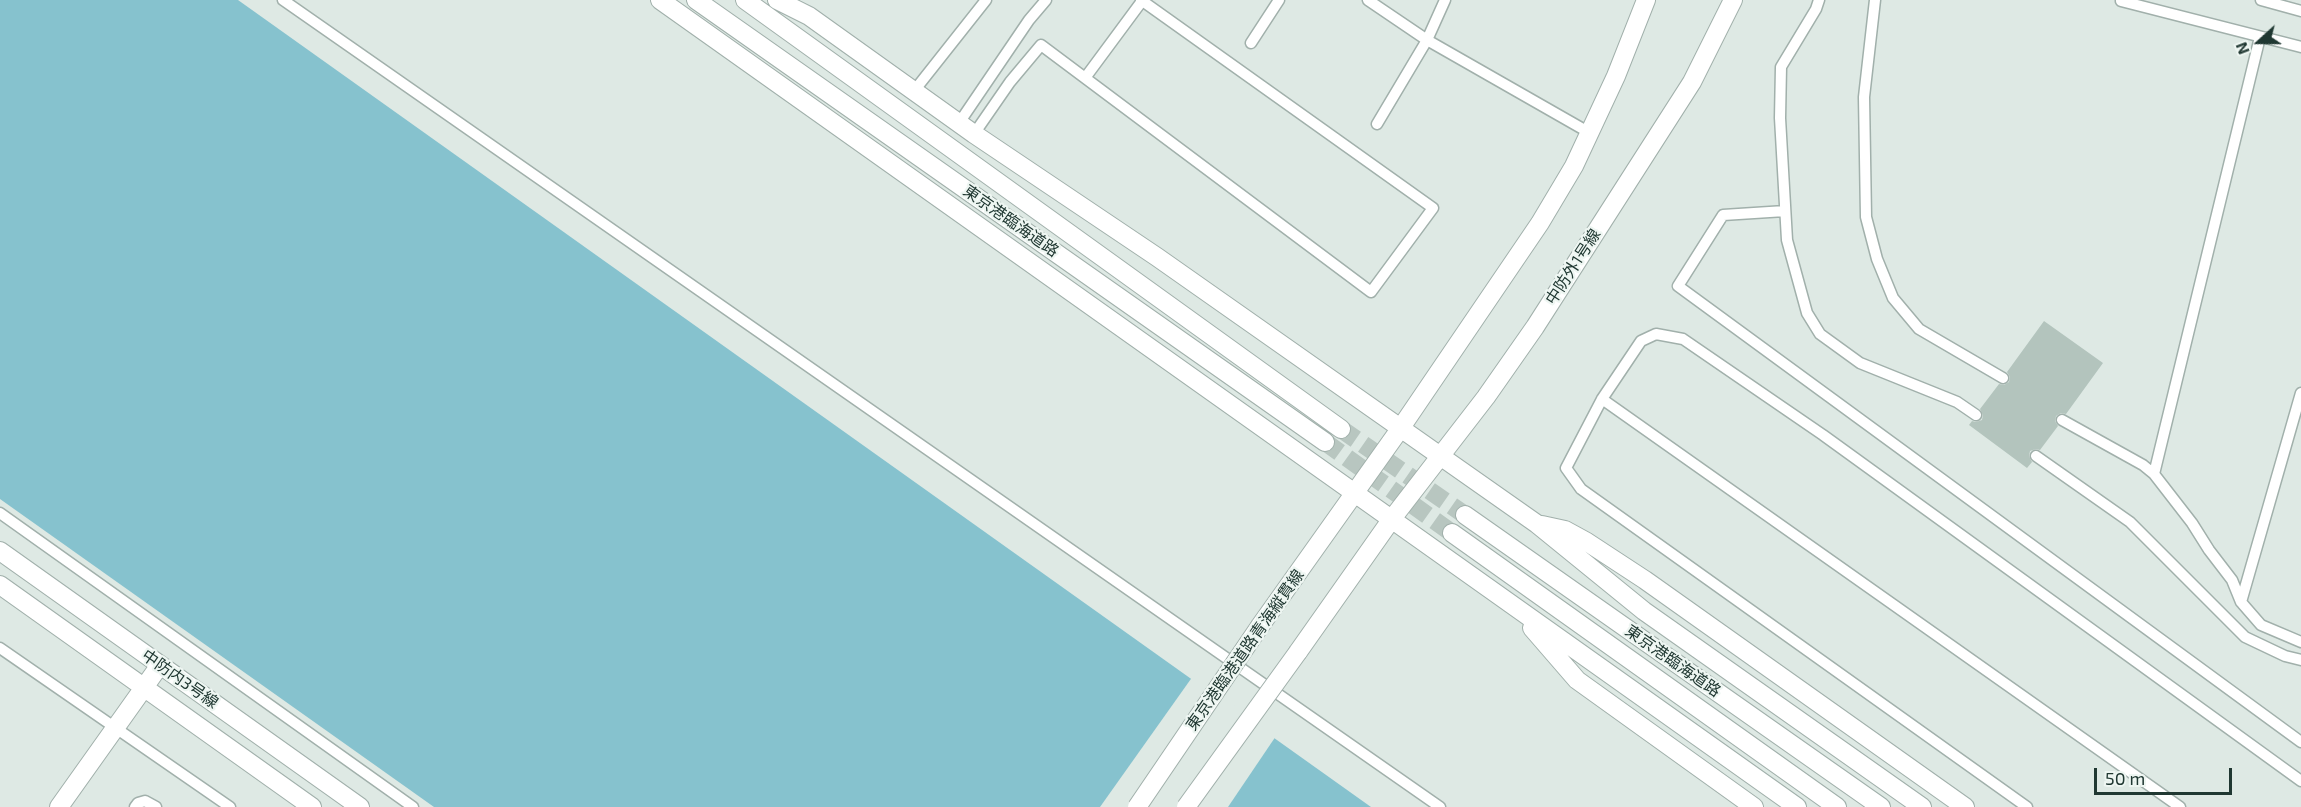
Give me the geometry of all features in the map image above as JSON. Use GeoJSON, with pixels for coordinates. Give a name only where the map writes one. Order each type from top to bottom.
{"type":"FeatureCollection","features":[{"type":"Feature","properties":{"kind":"street"},"geometry":{"type":"LineString","coordinates":[[660,0],[1797,807]]}},
{"type":"Feature","properties":{"kind":"street","name":"東京港臨海道路"},"geometry":{"type":"LineString","coordinates":[[696,0],[1325,442]]}},
{"type":"Feature","properties":{"kind":"street","name":"東京港臨海道路"},"geometry":{"type":"LineString","coordinates":[[745,0],[1341,429]]}},
{"type":"Feature","properties":{"kind":"street"},"geometry":{"type":"LineString","coordinates":[[1354,494],[1540,223],[1574,166],[1634,35],[1646,0]]}},
{"type":"Feature","properties":{"kind":"street","name":"中防外1号線"},"geometry":{"type":"LineString","coordinates":[[1391,520],[1486,397],[1535,327],[1692,82],[1733,0]]}},
{"type":"Feature","properties":{"kind":"street"},"geometry":{"type":"LineString","coordinates":[[787,2],[810,16],[974,134],[1157,257],[1537,524],[1644,610],[1922,807]]}},
{"type":"Feature","properties":{"kind":"street","name":"東京港臨港道路青海縦貫線"},"geometry":{"type":"LineString","coordinates":[[1137,807],[1260,626],[1354,494]]}},
{"type":"Feature","properties":{"kind":"street","name":"東京港臨海道路"},"geometry":{"type":"LineString","coordinates":[[1465,515],[1881,807]]}},
{"type":"Feature","properties":{"kind":"street"},"geometry":{"type":"LineString","coordinates":[[1186,807],[1391,520]]}},
{"type":"Feature","properties":{"kind":"street"},"geometry":{"type":"LineString","coordinates":[[1537,524],[1565,530],[1636,573],[1965,807]]}},
{"type":"Feature","properties":{"kind":"street","name":"東京港臨海道路"},"geometry":{"type":"LineString","coordinates":[[1452,532],[1837,807]]}},
{"type":"Feature","properties":{"kind":"street","name":"中防内3号線"},"geometry":{"type":"LineString","coordinates":[[0,551],[360,807]]}},
{"type":"Feature","properties":{"kind":"street","name":"中防内3号線"},"geometry":{"type":"LineString","coordinates":[[0,585],[312,807]]}},
{"type":"Feature","properties":{"kind":"street"},"geometry":{"type":"LineString","coordinates":[[1512,605],[1577,680],[1754,807]]}},
{"type":"Feature","properties":{"kind":"street"},"geometry":{"type":"LineString","coordinates":[[59,807],[160,665]]}},
{"type":"Feature","properties":{"kind":"lane"},"geometry":{"type":"LineString","coordinates":[[283,0],[1440,807]]}},
{"type":"Feature","properties":{"kind":"lane"},"geometry":{"type":"LineString","coordinates":[[915,91],[987,0]]}},
{"type":"Feature","properties":{"kind":"lane"},"geometry":{"type":"LineString","coordinates":[[959,123],[1029,20],[1046,0]]}},
{"type":"Feature","properties":{"kind":"lane"},"geometry":{"type":"LineString","coordinates":[[974,134],[1010,82],[1041,45],[1085,78],[1371,292],[1433,208],[1142,0],[1085,78]]}},
{"type":"Feature","properties":{"kind":"lane"},"geometry":{"type":"LineString","coordinates":[[1251,43],[1279,0]]}},
{"type":"Feature","properties":{"kind":"lane"},"geometry":{"type":"LineString","coordinates":[[1368,0],[1427,40],[1590,133]]}},
{"type":"Feature","properties":{"kind":"lane"},"geometry":{"type":"LineString","coordinates":[[1377,124],[1427,40],[1445,0]]}},
{"type":"Feature","properties":{"kind":"lane"},"geometry":{"type":"LineString","coordinates":[[1819,0],[1816,9],[1781,67],[1780,118],[1787,240],[1807,313],[1820,334],[1860,363],[1957,402],[1976,415]]}},
{"type":"Feature","properties":{"kind":"lane"},"geometry":{"type":"LineString","coordinates":[[1875,0],[1864,98],[1866,217],[1877,259],[1893,298],[1919,329],[2003,378]]}},
{"type":"Feature","properties":{"kind":"lane"},"geometry":{"type":"LineString","coordinates":[[2261,0],[2301,11]]}},
{"type":"Feature","properties":{"kind":"lane"},"geometry":{"type":"LineString","coordinates":[[2121,1],[2301,47]]}},
{"type":"Feature","properties":{"kind":"lane"},"geometry":{"type":"LineString","coordinates":[[2154,474],[2260,37]]}},
{"type":"Feature","properties":{"kind":"lane"},"geometry":{"type":"LineString","coordinates":[[1785,211],[1724,215],[1677,286],[2301,742]]}},
{"type":"Feature","properties":{"kind":"lane"},"geometry":{"type":"LineString","coordinates":[[2027,807],[1581,489],[1566,468],[1602,399],[1641,340],[1656,334],[1683,339],[1824,435],[2301,781]]}},
{"type":"Feature","properties":{"kind":"lane"},"geometry":{"type":"LineString","coordinates":[[2241,602],[2301,393]]}},
{"type":"Feature","properties":{"kind":"lane"},"geometry":{"type":"LineString","coordinates":[[1602,399],[2180,807]]}},
{"type":"Feature","properties":{"kind":"lane"},"geometry":{"type":"LineString","coordinates":[[2062,420],[2144,465],[2154,474],[2232,580],[2241,602],[2261,625],[2301,642]]}},
{"type":"Feature","properties":{"kind":"lane"},"geometry":{"type":"LineString","coordinates":[[2036,456],[2130,522],[2245,637],[2285,656],[2301,660]]}},
{"type":"Feature","properties":{"kind":"lane"},"geometry":{"type":"LineString","coordinates":[[0,513],[413,807]]}},
{"type":"Feature","properties":{"kind":"lane"},"geometry":{"type":"LineString","coordinates":[[0,648],[116,726],[230,807]]}},
{"type":"Feature","properties":{"kind":"lane"},"geometry":{"type":"LineString","coordinates":[[135,807],[138,803],[145,801],[156,807]]}},
{"type":"Feature","properties":{"kind":"water"},"geometry":{"type":"Polygon","coordinates":[[[0,0],[238,0],[1371,807],[434,807],[0,499],[0,0]]]}},
{"type":"Feature","properties":{"kind":"pier"},"geometry":{"type":"Polygon","coordinates":[[[1193,676],[1276,736],[1228,807],[1100,807],[1193,676]]]}},
{"type":"Feature","properties":{"kind":"building"},"geometry":{"type":"Polygon","coordinates":[[[2044,321],[2103,363],[2066,414],[2061,413],[2056,416],[2055,421],[2058,426],[2040,450],[2030,451],[2029,456],[2032,462],[2027,468],[1969,425],[1972,421],[1982,420],[1983,415],[1980,409],[1999,384],[2004,385],[2009,382],[2010,377],[2007,372],[2044,321]]]}},
{"type":"Feature","properties":{"kind":"tunnel"},"geometry":{"type":"LineString","coordinates":[[1341,429],[1465,515]]}},
{"type":"Feature","properties":{"kind":"tunnel"},"geometry":{"type":"LineString","coordinates":[[1325,442],[1452,533]]}}]}
